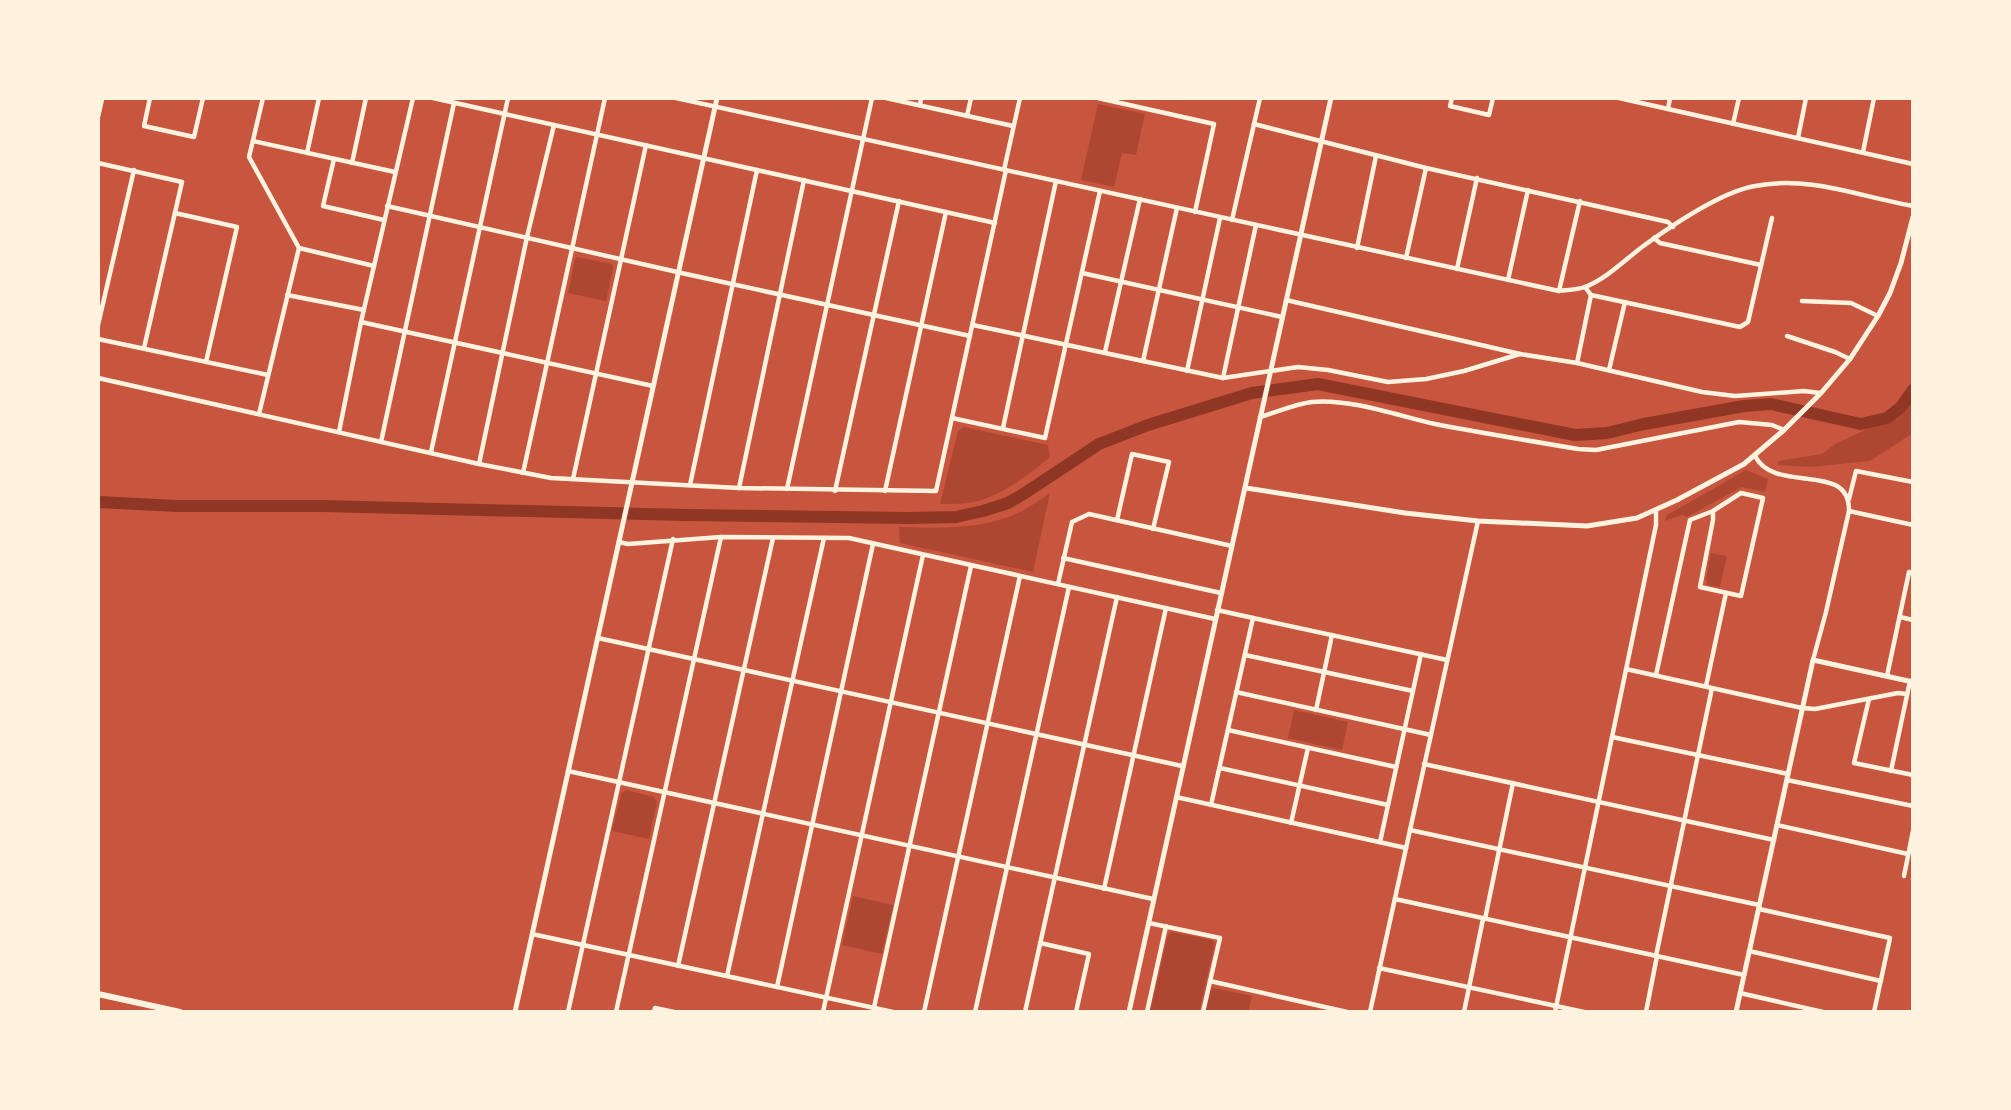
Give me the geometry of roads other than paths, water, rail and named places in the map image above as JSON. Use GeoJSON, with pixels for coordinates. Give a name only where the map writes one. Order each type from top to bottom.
{"type":"FeatureCollection","features":[{"type":"Feature","properties":{"kind":"main road"},"geometry":{"type":"LineString","coordinates":[[98,994],[180,1012]]}},
{"type":"Feature","properties":{"kind":"street"},"geometry":{"type":"LineString","coordinates":[[98,116],[102,98]]}},
{"type":"Feature","properties":{"kind":"street"},"geometry":{"type":"LineString","coordinates":[[150,98],[144,126],[194,137],[203,98]]}},
{"type":"Feature","properties":{"kind":"street"},"geometry":{"type":"LineString","coordinates":[[259,414],[299,248],[249,157],[263,98]]}},
{"type":"Feature","properties":{"kind":"street"},"geometry":{"type":"LineString","coordinates":[[307,153],[319,98]]}},
{"type":"Feature","properties":{"kind":"street"},"geometry":{"type":"LineString","coordinates":[[352,163],[366,98]]}},
{"type":"Feature","properties":{"kind":"street"},"geometry":{"type":"LineString","coordinates":[[339,432],[413,98]]}},
{"type":"Feature","properties":{"kind":"street"},"geometry":{"type":"LineString","coordinates":[[433,98],[995,223]]}},
{"type":"Feature","properties":{"kind":"street"},"geometry":{"type":"LineString","coordinates":[[431,452],[508,98]]}},
{"type":"Feature","properties":{"kind":"street"},"geometry":{"type":"LineString","coordinates":[[523,473],[605,98]]}},
{"type":"Feature","properties":{"kind":"street"},"geometry":{"type":"LineString","coordinates":[[676,98],[1559,291],[1585,287],[1654,238],[1726,195],[1741,189],[1768,184],[1819,184],[1913,206]]}},
{"type":"Feature","properties":{"kind":"street"},"geometry":{"type":"LineString","coordinates":[[515,1012],[716,98]]}},
{"type":"Feature","properties":{"kind":"street"},"geometry":{"type":"LineString","coordinates":[[787,489],[872,98]]}},
{"type":"Feature","properties":{"kind":"street"},"geometry":{"type":"LineString","coordinates":[[886,98],[1013,126]]}},
{"type":"Feature","properties":{"kind":"street"},"geometry":{"type":"LineString","coordinates":[[920,105],[921,98]]}},
{"type":"Feature","properties":{"kind":"street"},"geometry":{"type":"LineString","coordinates":[[967,116],[971,98]]}},
{"type":"Feature","properties":{"kind":"street"},"geometry":{"type":"LineString","coordinates":[[98,378],[523,473],[573,479],[739,488],[936,491],[1020,98]]}},
{"type":"Feature","properties":{"kind":"street"},"geometry":{"type":"LineString","coordinates":[[1098,98],[1214,124],[1195,212]]}},
{"type":"Feature","properties":{"kind":"street"},"geometry":{"type":"LineString","coordinates":[[1232,220],[1260,98]]}},
{"type":"Feature","properties":{"kind":"street"},"geometry":{"type":"LineString","coordinates":[[1129,1012],[1331,98]]}},
{"type":"Feature","properties":{"kind":"street"},"geometry":{"type":"LineString","coordinates":[[1452,98],[1450,106],[1489,115],[1493,98]]}},
{"type":"Feature","properties":{"kind":"street"},"geometry":{"type":"LineString","coordinates":[[1619,98],[1913,164]]}},
{"type":"Feature","properties":{"kind":"street"},"geometry":{"type":"LineString","coordinates":[[1668,109],[1670,98]]}},
{"type":"Feature","properties":{"kind":"street"},"geometry":{"type":"LineString","coordinates":[[1733,124],[1739,98]]}},
{"type":"Feature","properties":{"kind":"street"},"geometry":{"type":"LineString","coordinates":[[1798,138],[1806,98]]}},
{"type":"Feature","properties":{"kind":"street"},"geometry":{"type":"LineString","coordinates":[[1863,152],[1874,98]]}},
{"type":"Feature","properties":{"kind":"street"},"geometry":{"type":"LineString","coordinates":[[382,442],[454,103]]}},
{"type":"Feature","properties":{"kind":"street"},"geometry":{"type":"LineString","coordinates":[[1254,124],[1426,168],[1668,222],[1673,227]]}},
{"type":"Feature","properties":{"kind":"street"},"geometry":{"type":"LineString","coordinates":[[479,464],[527,237],[554,125]]}},
{"type":"Feature","properties":{"kind":"street"},"geometry":{"type":"LineString","coordinates":[[253,141],[395,172]]}},
{"type":"Feature","properties":{"kind":"street"},"geometry":{"type":"LineString","coordinates":[[573,479],[646,145]]}},
{"type":"Feature","properties":{"kind":"street"},"geometry":{"type":"LineString","coordinates":[[1357,247],[1376,156]]}},
{"type":"Feature","properties":{"kind":"street"},"geometry":{"type":"LineString","coordinates":[[334,159],[323,206],[384,220]]}},
{"type":"Feature","properties":{"kind":"street"},"geometry":{"type":"LineString","coordinates":[[98,163],[183,182],[144,348]]}},
{"type":"Feature","properties":{"kind":"street"},"geometry":{"type":"LineString","coordinates":[[1406,258],[1426,168]]}},
{"type":"Feature","properties":{"kind":"street"},"geometry":{"type":"LineString","coordinates":[[98,325],[134,170]]}},
{"type":"Feature","properties":{"kind":"street"},"geometry":{"type":"LineString","coordinates":[[690,485],[757,170]]}},
{"type":"Feature","properties":{"kind":"street"},"geometry":{"type":"LineString","coordinates":[[1457,269],[1477,178]]}},
{"type":"Feature","properties":{"kind":"street"},"geometry":{"type":"LineString","coordinates":[[739,488],[804,180]]}},
{"type":"Feature","properties":{"kind":"street"},"geometry":{"type":"LineString","coordinates":[[1003,428],[1056,181]]}},
{"type":"Feature","properties":{"kind":"street"},"geometry":{"type":"LineString","coordinates":[[1508,280],[1528,190]]}},
{"type":"Feature","properties":{"kind":"street"},"geometry":{"type":"LineString","coordinates":[[952,418],[1045,438],[1100,191]]}},
{"type":"Feature","properties":{"kind":"street"},"geometry":{"type":"LineString","coordinates":[[1105,352],[1140,199]]}},
{"type":"Feature","properties":{"kind":"street"},"geometry":{"type":"LineString","coordinates":[[835,491],[899,201]]}},
{"type":"Feature","properties":{"kind":"street"},"geometry":{"type":"LineString","coordinates":[[1559,291],[1580,201]]}},
{"type":"Feature","properties":{"kind":"street"},"geometry":{"type":"LineString","coordinates":[[387,206],[970,336]]}},
{"type":"Feature","properties":{"kind":"street"},"geometry":{"type":"LineString","coordinates":[[1143,361],[1177,208]]}},
{"type":"Feature","properties":{"kind":"street"},"geometry":{"type":"LineString","coordinates":[[885,491],[946,212]]}},
{"type":"Feature","properties":{"kind":"street"},"geometry":{"type":"LineString","coordinates":[[175,213],[237,228],[206,362]]}},
{"type":"Feature","properties":{"kind":"street"},"geometry":{"type":"LineString","coordinates":[[1246,488],[1405,513],[1478,521],[1587,526],[1637,518],[1711,483],[1755,456],[1812,403],[1850,359],[1878,316],[1901,263],[1913,217]]}},
{"type":"Feature","properties":{"kind":"street"},"geometry":{"type":"LineString","coordinates":[[1187,371],[1220,218]]}},
{"type":"Feature","properties":{"kind":"street"},"geometry":{"type":"LineString","coordinates":[[1585,287],[1591,295],[1740,327],[1748,322],[1772,218]]}},
{"type":"Feature","properties":{"kind":"street"},"geometry":{"type":"LineString","coordinates":[[1223,378],[1256,225]]}},
{"type":"Feature","properties":{"kind":"street"},"geometry":{"type":"LineString","coordinates":[[1654,238],[1660,243],[1761,265]]}},
{"type":"Feature","properties":{"kind":"street"},"geometry":{"type":"LineString","coordinates":[[299,248],[374,266]]}},
{"type":"Feature","properties":{"kind":"street"},"geometry":{"type":"LineString","coordinates":[[1082,273],[1282,317]]}},
{"type":"Feature","properties":{"kind":"street"},"geometry":{"type":"LineString","coordinates":[[287,295],[364,310]]}},
{"type":"Feature","properties":{"kind":"street"},"geometry":{"type":"LineString","coordinates":[[1577,363],[1591,295]]}},
{"type":"Feature","properties":{"kind":"street"},"geometry":{"type":"LineString","coordinates":[[1286,300],[1520,354],[1577,363],[1702,392],[1735,396],[1804,391],[1821,393]]}},
{"type":"Feature","properties":{"kind":"street"},"geometry":{"type":"LineString","coordinates":[[1802,301],[1852,303],[1878,316]]}},
{"type":"Feature","properties":{"kind":"street"},"geometry":{"type":"LineString","coordinates":[[1609,370],[1625,302]]}},
{"type":"Feature","properties":{"kind":"street"},"geometry":{"type":"LineString","coordinates":[[362,322],[653,386]]}},
{"type":"Feature","properties":{"kind":"street"},"geometry":{"type":"LineString","coordinates":[[973,324],[1223,378],[1270,373],[1283,368],[1314,368],[1388,382],[1426,379],[1520,354]]}},
{"type":"Feature","properties":{"kind":"street"},"geometry":{"type":"LineString","coordinates":[[1787,336],[1850,359]]}},
{"type":"Feature","properties":{"kind":"street"},"geometry":{"type":"LineString","coordinates":[[98,339],[268,375]]}},
{"type":"Feature","properties":{"kind":"street"},"geometry":{"type":"LineString","coordinates":[[1260,417],[1312,402],[1340,404],[1480,432],[1596,450],[1739,422],[1772,425],[1784,430]]}},
{"type":"Feature","properties":{"kind":"street"},"geometry":{"type":"LineString","coordinates":[[1117,520],[1132,454],[1169,462],[1153,528]]}},
{"type":"Feature","properties":{"kind":"street"},"geometry":{"type":"LineString","coordinates":[[1755,456],[1767,471],[1839,486],[1849,500]]}},
{"type":"Feature","properties":{"kind":"street"},"geometry":{"type":"LineString","coordinates":[[1736,1012],[1856,471],[1913,482]]}},
{"type":"Feature","properties":{"kind":"street"},"geometry":{"type":"LineString","coordinates":[[1656,675],[1690,520],[1713,511],[1741,493],[1763,498],[1741,596],[1700,587],[1713,511]]}},
{"type":"Feature","properties":{"kind":"street"},"geometry":{"type":"LineString","coordinates":[[1556,1009],[1656,525],[1656,510]]}},
{"type":"Feature","properties":{"kind":"street"},"geometry":{"type":"LineString","coordinates":[[1849,511],[1913,525]]}},
{"type":"Feature","properties":{"kind":"street"},"geometry":{"type":"LineString","coordinates":[[1058,584],[1072,522],[1089,514],[1232,546]]}},
{"type":"Feature","properties":{"kind":"street"},"geometry":{"type":"LineString","coordinates":[[1370,1012],[1478,521]]}},
{"type":"Feature","properties":{"kind":"street"},"geometry":{"type":"LineString","coordinates":[[619,542],[628,544],[721,537],[849,538],[1215,619]]}},
{"type":"Feature","properties":{"kind":"street"},"geometry":{"type":"LineString","coordinates":[[617,1012],[721,537]]}},
{"type":"Feature","properties":{"kind":"street"},"geometry":{"type":"LineString","coordinates":[[678,966],[773,538]]}},
{"type":"Feature","properties":{"kind":"street"},"geometry":{"type":"LineString","coordinates":[[727,976],[824,538]]}},
{"type":"Feature","properties":{"kind":"street"},"geometry":{"type":"LineString","coordinates":[[568,1012],[673,539]]}},
{"type":"Feature","properties":{"kind":"street"},"geometry":{"type":"LineString","coordinates":[[777,987],[873,544]]}},
{"type":"Feature","properties":{"kind":"street"},"geometry":{"type":"LineString","coordinates":[[823,1012],[923,554]]}},
{"type":"Feature","properties":{"kind":"street"},"geometry":{"type":"LineString","coordinates":[[1063,558],[1221,593]]}},
{"type":"Feature","properties":{"kind":"street"},"geometry":{"type":"LineString","coordinates":[[874,1010],[971,566]]}},
{"type":"Feature","properties":{"kind":"street"},"geometry":{"type":"LineString","coordinates":[[1887,676],[1909,572],[1913,573]]}},
{"type":"Feature","properties":{"kind":"street"},"geometry":{"type":"LineString","coordinates":[[924,1012],[1020,576]]}},
{"type":"Feature","properties":{"kind":"street"},"geometry":{"type":"LineString","coordinates":[[975,1012],[1069,587]]}},
{"type":"Feature","properties":{"kind":"street"},"geometry":{"type":"LineString","coordinates":[[1646,1012],[1699,755],[1726,593]]}},
{"type":"Feature","properties":{"kind":"street"},"geometry":{"type":"LineString","coordinates":[[1026,1012],[1117,597]]}},
{"type":"Feature","properties":{"kind":"street"},"geometry":{"type":"LineString","coordinates":[[1104,888],[1166,608]]}},
{"type":"Feature","properties":{"kind":"street"},"geometry":{"type":"LineString","coordinates":[[1217,610],[1448,660]]}},
{"type":"Feature","properties":{"kind":"street"},"geometry":{"type":"LineString","coordinates":[[1900,617],[1913,620]]}},
{"type":"Feature","properties":{"kind":"street"},"geometry":{"type":"LineString","coordinates":[[1211,805],[1253,618]]}},
{"type":"Feature","properties":{"kind":"street"},"geometry":{"type":"LineString","coordinates":[[1315,710],[1332,635]]}},
{"type":"Feature","properties":{"kind":"street"},"geometry":{"type":"LineString","coordinates":[[598,638],[1182,766]]}},
{"type":"Feature","properties":{"kind":"street"},"geometry":{"type":"LineString","coordinates":[[1245,654],[1413,691]]}},
{"type":"Feature","properties":{"kind":"street"},"geometry":{"type":"LineString","coordinates":[[1380,842],[1422,654]]}},
{"type":"Feature","properties":{"kind":"street"},"geometry":{"type":"LineString","coordinates":[[1813,660],[1912,681],[1891,771]]}},
{"type":"Feature","properties":{"kind":"street"},"geometry":{"type":"LineString","coordinates":[[1626,669],[1802,708],[1815,709],[1898,693],[1908,694]]}},
{"type":"Feature","properties":{"kind":"street"},"geometry":{"type":"LineString","coordinates":[[1236,692],[1431,736]]}},
{"type":"Feature","properties":{"kind":"street"},"geometry":{"type":"LineString","coordinates":[[1869,699],[1854,763],[1913,775]]}},
{"type":"Feature","properties":{"kind":"street"},"geometry":{"type":"LineString","coordinates":[[1228,730],[1396,767]]}},
{"type":"Feature","properties":{"kind":"street"},"geometry":{"type":"LineString","coordinates":[[1612,737],[1913,806]]}},
{"type":"Feature","properties":{"kind":"street"},"geometry":{"type":"LineString","coordinates":[[1291,823],[1308,748]]}},
{"type":"Feature","properties":{"kind":"street"},"geometry":{"type":"LineString","coordinates":[[1424,764],[1774,840]]}},
{"type":"Feature","properties":{"kind":"street"},"geometry":{"type":"LineString","coordinates":[[1220,768],[1388,805]]}},
{"type":"Feature","properties":{"kind":"street"},"geometry":{"type":"LineString","coordinates":[[568,771],[1153,899]]}},
{"type":"Feature","properties":{"kind":"street"},"geometry":{"type":"LineString","coordinates":[[1464,1012],[1513,783]]}},
{"type":"Feature","properties":{"kind":"street"},"geometry":{"type":"LineString","coordinates":[[1176,797],[1406,848]]}},
{"type":"Feature","properties":{"kind":"street"},"geometry":{"type":"LineString","coordinates":[[1777,825],[1908,854]]}},
{"type":"Feature","properties":{"kind":"street"},"geometry":{"type":"LineString","coordinates":[[1410,830],[1671,885],[1890,938],[1874,1012]]}},
{"type":"Feature","properties":{"kind":"street"},"geometry":{"type":"LineString","coordinates":[[1904,876],[1913,831]]}},
{"type":"Feature","properties":{"kind":"street"},"geometry":{"type":"LineString","coordinates":[[1395,899],[1744,975]]}},
{"type":"Feature","properties":{"kind":"street"},"geometry":{"type":"LineString","coordinates":[[1148,923],[1220,938],[1203,1012]]}},
{"type":"Feature","properties":{"kind":"street"},"geometry":{"type":"LineString","coordinates":[[1146,1012],[1166,926]]}},
{"type":"Feature","properties":{"kind":"street"},"geometry":{"type":"LineString","coordinates":[[532,934],[893,1012]]}},
{"type":"Feature","properties":{"kind":"street"},"geometry":{"type":"LineString","coordinates":[[1040,943],[1089,954],[1076,1012]]}},
{"type":"Feature","properties":{"kind":"street"},"geometry":{"type":"LineString","coordinates":[[1749,951],[1881,981]]}},
{"type":"Feature","properties":{"kind":"street"},"geometry":{"type":"LineString","coordinates":[[1379,968],[1556,1009],[1584,1012]]}},
{"type":"Feature","properties":{"kind":"street"},"geometry":{"type":"LineString","coordinates":[[1210,981],[1347,1012]]}},
{"type":"Feature","properties":{"kind":"street"},"geometry":{"type":"LineString","coordinates":[[1740,993],[1823,1012]]}},
{"type":"Feature","properties":{"kind":"street"},"geometry":{"type":"LineString","coordinates":[[654,1012],[655,1008],[674,1012]]}},
{"type":"Feature","properties":{"kind":"waterway"},"geometry":{"type":"LineString","coordinates":[[98,502],[177,506],[323,506],[685,515],[956,517],[1008,503],[1099,444],[1148,425],[1252,393],[1318,384],[1575,435],[1607,433],[1744,406],[1771,404],[1861,424],[1887,418],[1901,407],[1913,390]]}}]}
